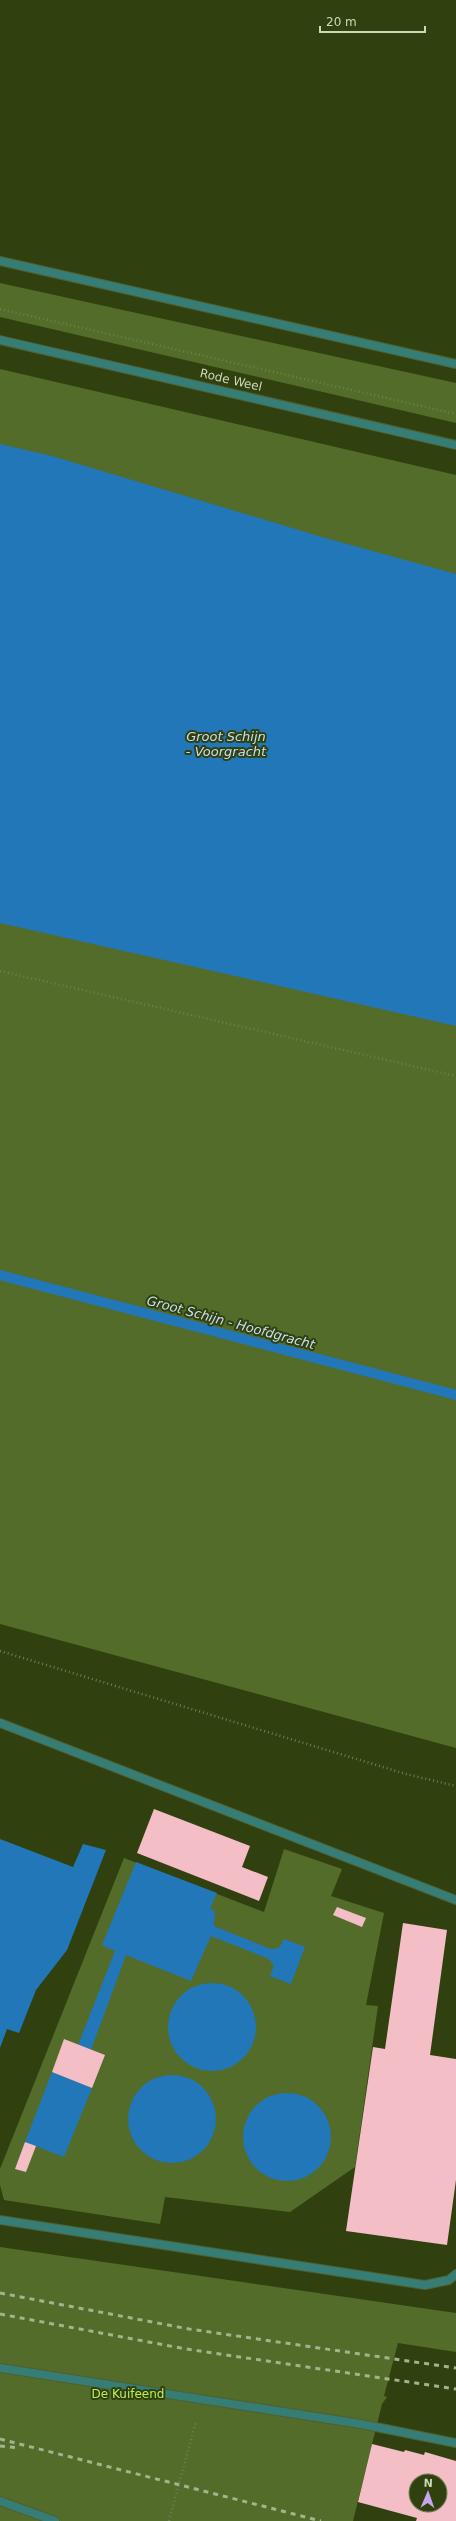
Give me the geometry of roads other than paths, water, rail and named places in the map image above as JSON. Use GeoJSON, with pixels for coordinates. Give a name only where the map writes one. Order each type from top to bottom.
{"type":"FeatureCollection","features":[{"type":"Feature","properties":{"kind":"street"},"geometry":{"type":"LineString","coordinates":[[0,261],[456,364]]}},
{"type":"Feature","properties":{"kind":"street","name":"Rode Weel"},"geometry":{"type":"LineString","coordinates":[[0,340],[456,445]]}},
{"type":"Feature","properties":{"kind":"street"},"geometry":{"type":"LineString","coordinates":[[0,1723],[456,1900]]}},
{"type":"Feature","properties":{"kind":"street"},"geometry":{"type":"LineString","coordinates":[[0,2220],[425,2285],[449,2280],[456,2274]]}},
{"type":"Feature","properties":{"kind":"street"},"geometry":{"type":"LineString","coordinates":[[0,2368],[361,2424],[456,2443]]}},
{"type":"Feature","properties":{"kind":"street"},"geometry":{"type":"LineString","coordinates":[[0,2501],[55,2521]]}},
{"type":"Feature","properties":{"kind":"water","name":"Groot Schijn - Voorgracht"},"geometry":{"type":"Polygon","coordinates":[[[0,444],[52,456],[322,537],[456,574],[456,1026],[0,923],[0,444]]]}},
{"type":"Feature","properties":{"kind":"water"},"geometry":{"type":"Polygon","coordinates":[[[0,1839],[73,1867],[83,1844],[106,1850],[67,1950],[36,1990],[19,2033],[7,2029],[0,2048],[0,1839]]]}},
{"type":"Feature","properties":{"kind":"water"},"geometry":{"type":"Polygon","coordinates":[[[136,1862],[217,1893],[210,1909],[215,1911],[214,1926],[271,1949],[279,1948],[284,1939],[305,1947],[291,1984],[270,1976],[274,1966],[269,1959],[211,1936],[191,1981],[126,1955],[91,2050],[78,2045],[115,1951],[102,1945],[136,1862]]]}},
{"type":"Feature","properties":{"kind":"water"},"geometry":{"type":"Polygon","coordinates":[[[203,1983],[221,1983],[237,1990],[249,2002],[256,2018],[256,2036],[249,2052],[237,2064],[221,2071],[203,2071],[187,2064],[175,2052],[168,2036],[168,2018],[175,2002],[187,1990],[203,1983]]]}},
{"type":"Feature","properties":{"kind":"water"},"geometry":{"type":"Polygon","coordinates":[[[52,2072],[92,2088],[64,2157],[25,2142],[52,2072]]]}},
{"type":"Feature","properties":{"kind":"water"},"geometry":{"type":"Polygon","coordinates":[[[172,2075],[189,2078],[197,2082],[209,2094],[213,2102],[216,2119],[213,2136],[209,2144],[197,2156],[189,2160],[172,2163],[155,2160],[147,2156],[135,2144],[131,2136],[128,2119],[131,2102],[135,2094],[147,2082],[155,2078],[172,2075]]]}},
{"type":"Feature","properties":{"kind":"water"},"geometry":{"type":"Polygon","coordinates":[[[278,2093],[296,2093],[312,2100],[324,2112],[331,2128],[331,2146],[324,2162],[312,2174],[296,2181],[278,2181],[262,2174],[250,2162],[243,2146],[243,2128],[250,2112],[262,2100],[278,2093]]]}},
{"type":"Feature","properties":{"kind":"waterway","name":"Groot Schijn - Hoofdgracht"},"geometry":{"type":"LineString","coordinates":[[0,1275],[456,1395]]}},
{"type":"Feature","properties":{"kind":"railway"},"geometry":{"type":"LineString","coordinates":[[0,2293],[189,2329],[456,2368]]}},
{"type":"Feature","properties":{"kind":"railway"},"geometry":{"type":"LineString","coordinates":[[0,2314],[186,2349],[456,2389]]}},
{"type":"Feature","properties":{"kind":"railway"},"geometry":{"type":"LineString","coordinates":[[0,2439],[321,2521]]}},
{"type":"Feature","properties":{"kind":"railway"},"geometry":{"type":"LineString","coordinates":[[0,2446],[19,2448]]}},
{"type":"Feature","properties":{"kind":"park label","name":"De Kuifeend"},"geometry":{"type":"Point","coordinates":[128,2394]}}]}
